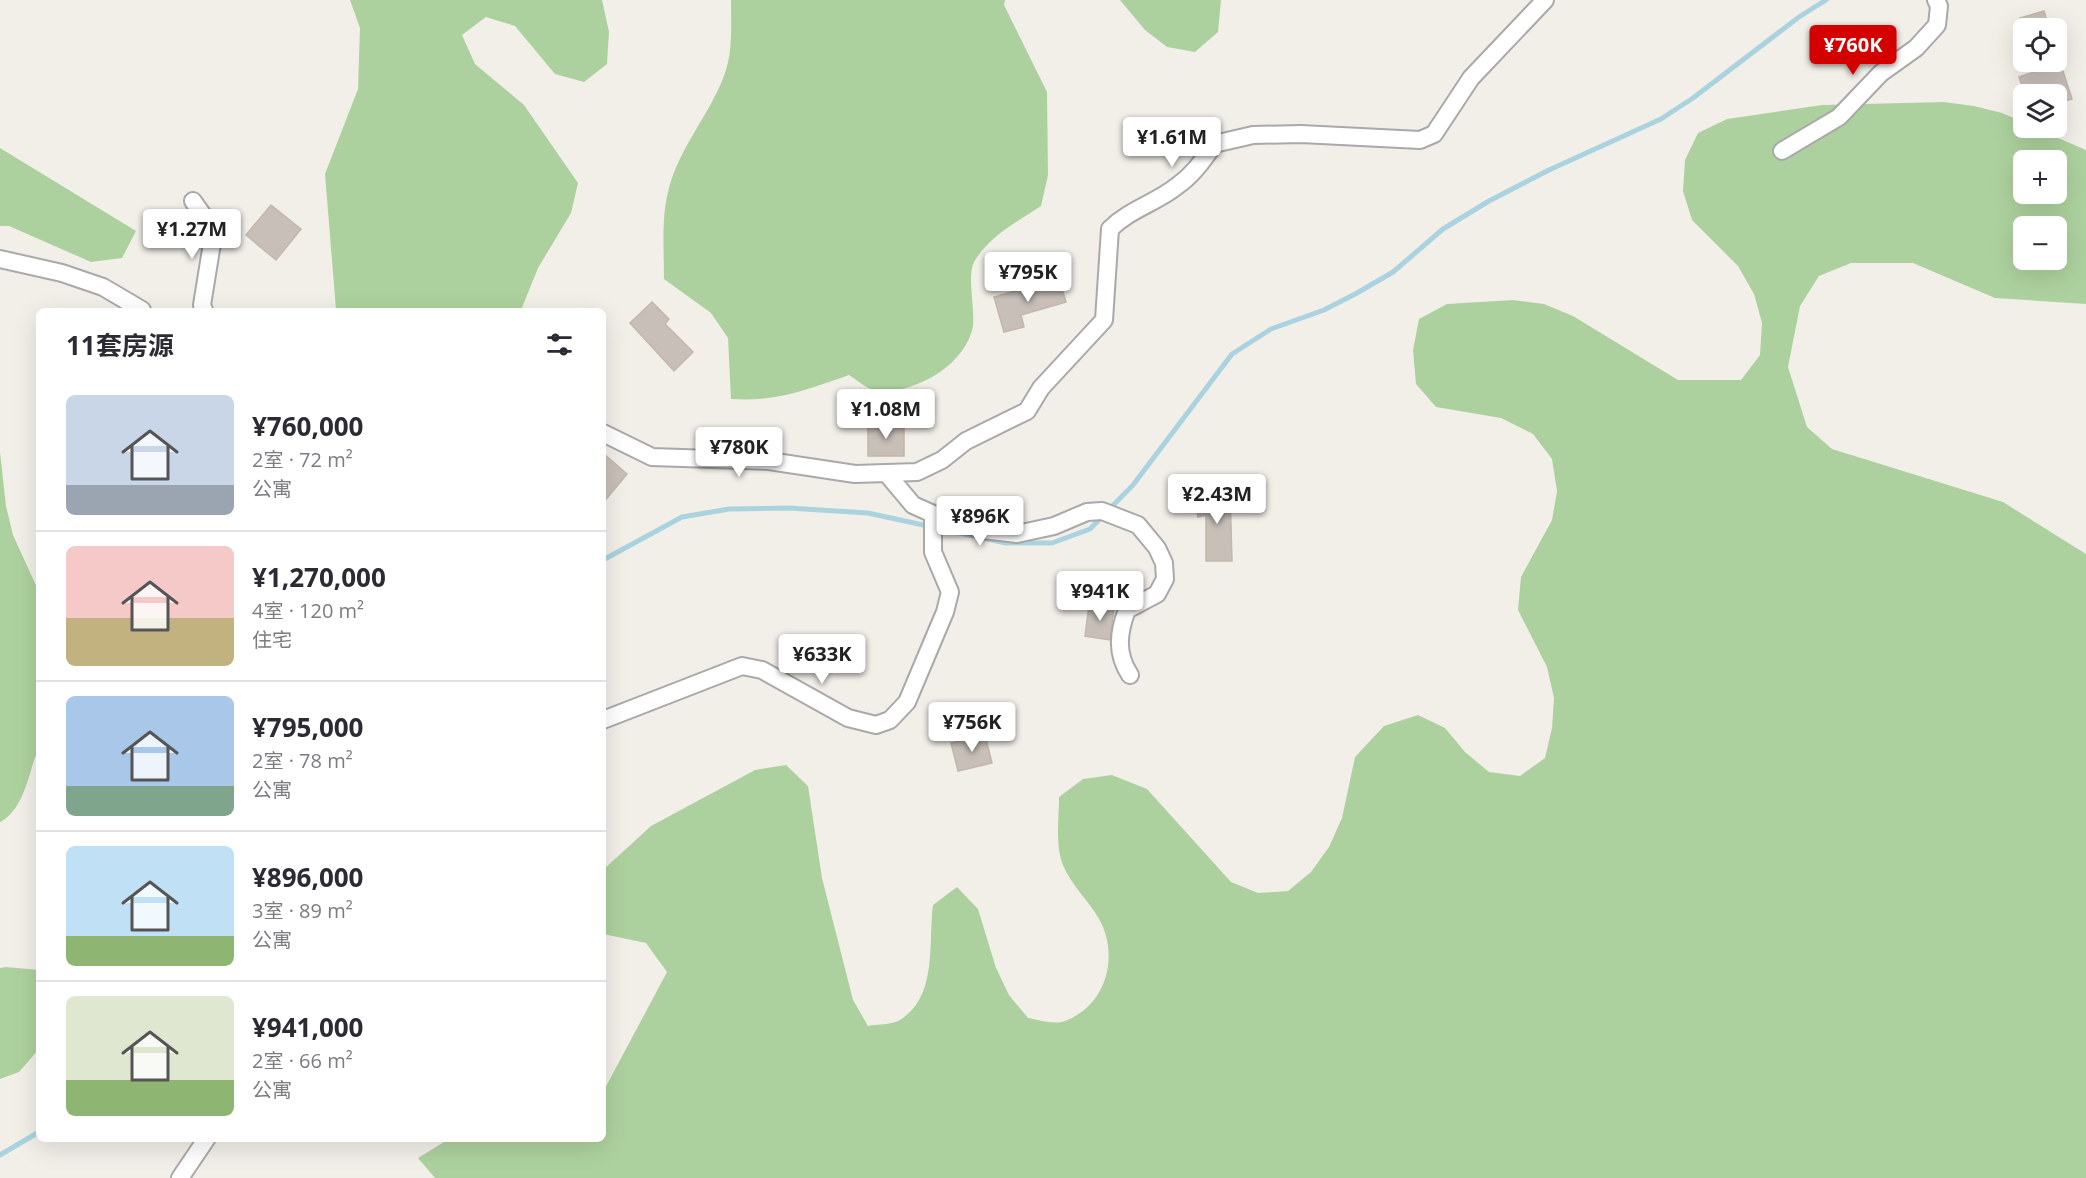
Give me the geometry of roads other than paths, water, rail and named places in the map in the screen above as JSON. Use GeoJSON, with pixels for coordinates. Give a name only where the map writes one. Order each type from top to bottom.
{"type":"FeatureCollection","features":[{"type":"Feature","properties":{"kind":"street"},"geometry":{"type":"LineString","coordinates":[[606,434],[652,457],[769,461],[855,474],[917,472],[942,460],[966,441],[1027,411],[1041,388],[1104,320],[1110,229],[1122,217],[1177,187],[1200,166],[1214,144],[1253,135],[1301,134],[1420,140],[1434,134],[1472,78],[1545,0]]}},
{"type":"Feature","properties":{"kind":"street"},"geometry":{"type":"LineString","coordinates":[[1782,151],[1839,117],[1881,73],[1916,48],[1937,25],[1939,6],[1936,0]]}},
{"type":"Feature","properties":{"kind":"street"},"geometry":{"type":"LineString","coordinates":[[193,201],[214,231],[199,308]]}},
{"type":"Feature","properties":{"kind":"street"},"geometry":{"type":"LineString","coordinates":[[0,259],[62,273],[103,287],[139,308]]}},
{"type":"Feature","properties":{"kind":"street"},"geometry":{"type":"LineString","coordinates":[[887,474],[914,505],[933,518],[983,530],[1017,534],[1054,526],[1087,512],[1108,512],[1138,525],[1157,548],[1164,563],[1165,579],[1157,594],[1126,610],[1120,627],[1121,662],[1130,675]]}},
{"type":"Feature","properties":{"kind":"street"},"geometry":{"type":"LineString","coordinates":[[606,719],[742,666],[762,670],[848,718],[876,725],[890,720],[906,702],[945,612],[950,592],[933,552],[933,518]]}},
{"type":"Feature","properties":{"kind":"street"},"geometry":{"type":"LineString","coordinates":[[180,1178],[204,1142]]}},
{"type":"Feature","properties":{"kind":"waterway"},"geometry":{"type":"LineString","coordinates":[[606,558],[682,517],[729,509],[789,508],[868,513],[1006,543],[1052,543],[1090,529],[1133,485],[1232,354],[1271,329],[1324,310],[1393,272],[1443,229],[1489,201],[1549,170],[1661,119],[1693,98],[1799,17],[1826,0]]}},
{"type":"Feature","properties":{"kind":"waterway"},"geometry":{"type":"LineString","coordinates":[[0,1155],[36,1134]]}}]}
